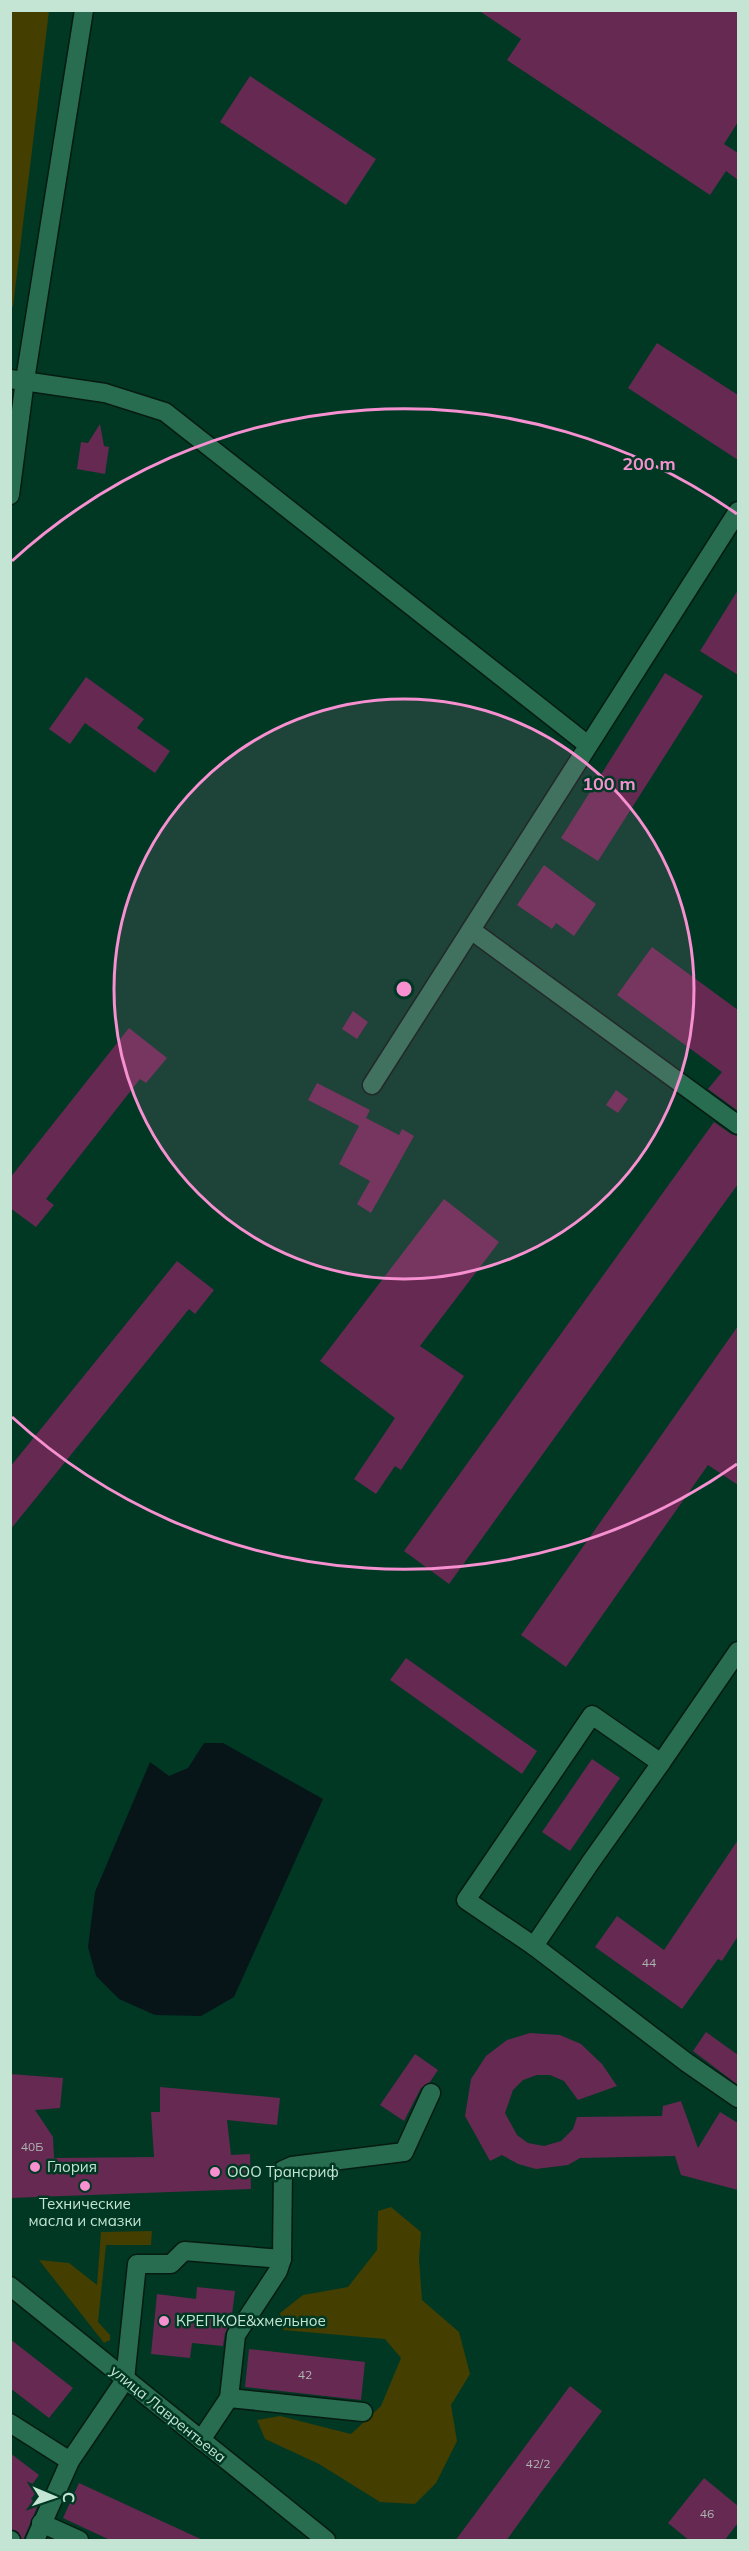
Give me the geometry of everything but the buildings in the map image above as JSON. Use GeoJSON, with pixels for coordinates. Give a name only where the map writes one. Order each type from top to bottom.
{"type":"FeatureCollection","features":[{"type":"Feature","properties":{"kind":"street"},"geometry":{"type":"LineString","coordinates":[[10,495],[17,379],[84,10]]}},
{"type":"Feature","properties":{"kind":"street"},"geometry":{"type":"LineString","coordinates":[[17,379],[105,393],[165,412],[588,745]]}},
{"type":"Feature","properties":{"kind":"street"},"geometry":{"type":"LineString","coordinates":[[372,1085],[738,511]]}},
{"type":"Feature","properties":{"kind":"street"},"geometry":{"type":"LineString","coordinates":[[471,930],[738,1125]]}},
{"type":"Feature","properties":{"kind":"street"},"geometry":{"type":"LineString","coordinates":[[534,1946],[738,1651]]}},
{"type":"Feature","properties":{"kind":"street"},"geometry":{"type":"LineString","coordinates":[[661,1763],[592,1715],[466,1900],[534,1946],[686,2062],[738,2098]]}},
{"type":"Feature","properties":{"kind":"street"},"geometry":{"type":"LineString","coordinates":[[201,2440],[230,2398],[237,2335],[278,2271],[282,2259],[283,2170],[292,2166],[404,2152],[431,2093]]}},
{"type":"Feature","properties":{"kind":"street"},"geometry":{"type":"LineString","coordinates":[[79,2541],[38,2532],[70,2461],[125,2380],[137,2264],[171,2264],[183,2251],[282,2259]]}},
{"type":"Feature","properties":{"kind":"street","name":"улица Лаврентьева"},"geometry":{"type":"LineString","coordinates":[[10,2286],[326,2541]]}},
{"type":"Feature","properties":{"kind":"street"},"geometry":{"type":"LineString","coordinates":[[230,2398],[363,2412]]}},
{"type":"Feature","properties":{"kind":"street"},"geometry":{"type":"LineString","coordinates":[[10,2423],[70,2461]]}},
{"type":"Feature","properties":{"kind":"shaded area"},"geometry":{"type":"Polygon","coordinates":[[[11,10],[49,11],[11,308],[11,10]]]}},
{"type":"Feature","properties":{"kind":"shaded area"},"geometry":{"type":"Polygon","coordinates":[[[204,1743],[223,1743],[323,1799],[234,1997],[201,2016],[155,2015],[119,1999],[96,1976],[88,1947],[95,1892],[150,1762],[169,1776],[188,1768],[204,1743]]]}},
{"type":"Feature","properties":{"kind":"shaded area"},"geometry":{"type":"Polygon","coordinates":[[[391,2207],[421,2232],[419,2259],[422,2300],[459,2332],[470,2374],[451,2405],[457,2441],[436,2483],[415,2504],[380,2502],[319,2464],[265,2439],[257,2420],[280,2416],[351,2434],[381,2406],[401,2358],[385,2339],[283,2330],[280,2313],[303,2295],[348,2287],[377,2250],[378,2211],[391,2207]]]}},
{"type":"Feature","properties":{"kind":"shaded area"},"geometry":{"type":"Polygon","coordinates":[[[152,2231],[151,2245],[106,2245],[98,2322],[110,2335],[110,2340],[104,2343],[39,2260],[69,2263],[97,2285],[101,2232],[152,2231]]]}},
{"type":"Feature","properties":{"kind":"place","name":"Глория"},"geometry":{"type":"Point","coordinates":[35,2167]}},
{"type":"Feature","properties":{"kind":"place","name":"ООО Трансриф"},"geometry":{"type":"Point","coordinates":[215,2172]}},
{"type":"Feature","properties":{"kind":"place","name":"Технические масла и смазки"},"geometry":{"type":"Point","coordinates":[85,2186]}},
{"type":"Feature","properties":{"kind":"place","name":"КРЕПКОЕ&хмельное"},"geometry":{"type":"Point","coordinates":[164,2321]}}]}
